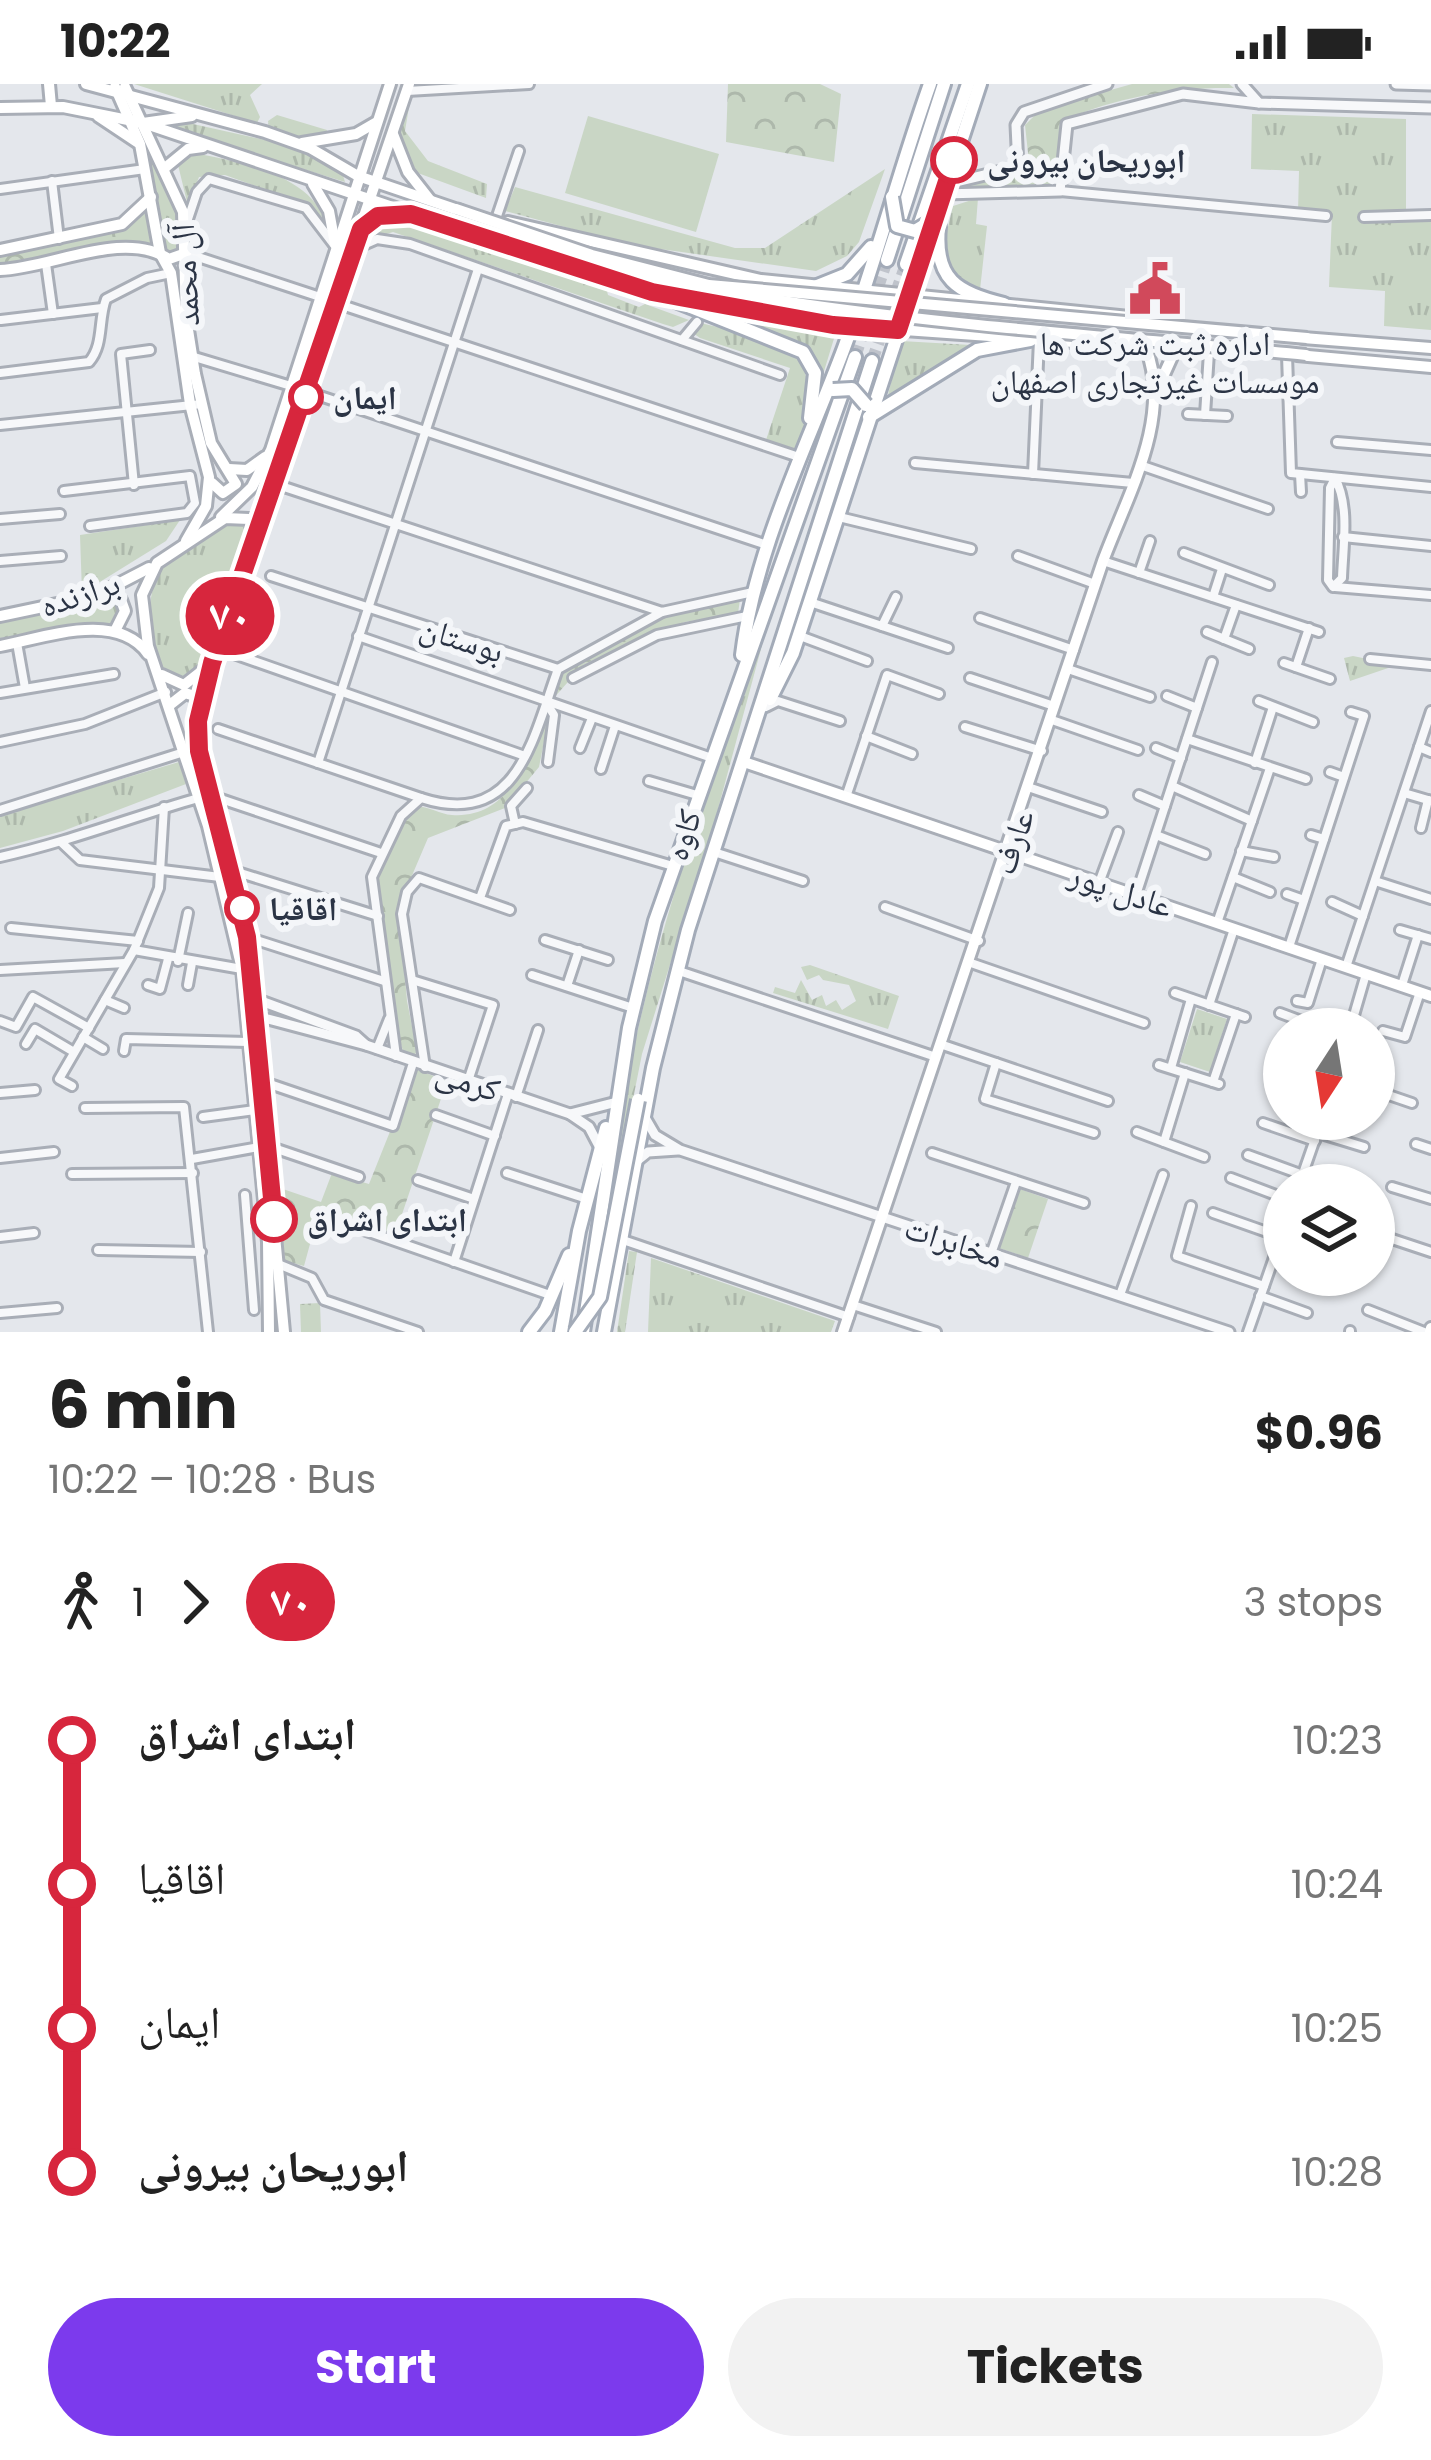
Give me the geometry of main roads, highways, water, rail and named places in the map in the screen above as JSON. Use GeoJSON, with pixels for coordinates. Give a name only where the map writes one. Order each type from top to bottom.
{"type":"FeatureCollection","features":[{"type":"Feature","properties":{"kind":"main road"},"geometry":{"type":"LineString","coordinates":[[49,84],[51,106]]}},
{"type":"Feature","properties":{"kind":"main road"},"geometry":{"type":"LineString","coordinates":[[86,84],[120,87],[296,143],[358,176],[432,202],[700,269],[817,286],[1307,338]]}},
{"type":"Feature","properties":{"kind":"main road"},"geometry":{"type":"LineString","coordinates":[[740,674],[754,592],[799,457],[829,395],[864,291],[875,241],[931,84]]}},
{"type":"Feature","properties":{"kind":"main road"},"geometry":{"type":"LineString","coordinates":[[887,260],[944,84]]}},
{"type":"Feature","properties":{"kind":"main road"},"geometry":{"type":"LineString","coordinates":[[906,264],[968,84]]}},
{"type":"Feature","properties":{"kind":"main road"},"geometry":{"type":"LineString","coordinates":[[751,737],[798,635],[867,411],[980,84]]}},
{"type":"Feature","properties":{"kind":"main road","name":"آل محمد"},"geometry":{"type":"LineString","coordinates":[[120,87],[166,167],[186,227],[186,253],[177,272],[186,354],[209,477]]}},
{"type":"Feature","properties":{"kind":"main road"},"geometry":{"type":"LineString","coordinates":[[203,796],[199,751],[203,699],[212,663],[308,392],[406,92],[388,89]]}},
{"type":"Feature","properties":{"kind":"main road","name":"برازنده"},"geometry":{"type":"LineString","coordinates":[[0,616],[106,591],[214,524],[252,487],[271,450],[388,89]]}},
{"type":"Feature","properties":{"kind":"main road"},"geometry":{"type":"LineString","coordinates":[[0,108],[51,106],[137,122],[652,292],[803,352],[816,387],[807,439]]}},
{"type":"Feature","properties":{"kind":"main road"},"geometry":{"type":"LineString","coordinates":[[89,110],[140,144]]}},
{"type":"Feature","properties":{"kind":"main road"},"geometry":{"type":"LineString","coordinates":[[137,122],[174,115],[206,116]]}},
{"type":"Feature","properties":{"kind":"main road"},"geometry":{"type":"LineString","coordinates":[[296,143],[356,134],[380,115]]}},
{"type":"Feature","properties":{"kind":"main road","name":"آل محمد"},"geometry":{"type":"LineString","coordinates":[[137,122],[160,254],[177,272]]}},
{"type":"Feature","properties":{"kind":"main road"},"geometry":{"type":"LineString","coordinates":[[393,134],[408,172],[432,202]]}},
{"type":"Feature","properties":{"kind":"main road"},"geometry":{"type":"LineString","coordinates":[[166,167],[188,149],[214,146]]}},
{"type":"Feature","properties":{"kind":"main road"},"geometry":{"type":"LineString","coordinates":[[310,182],[329,211],[336,247]]}},
{"type":"Feature","properties":{"kind":"main road"},"geometry":{"type":"LineString","coordinates":[[944,193],[939,267],[959,291],[1004,304]]}},
{"type":"Feature","properties":{"kind":"main road"},"geometry":{"type":"LineString","coordinates":[[0,250],[122,224],[151,196]]}},
{"type":"Feature","properties":{"kind":"main road"},"geometry":{"type":"LineString","coordinates":[[892,197],[897,226],[914,231],[935,219]]}},
{"type":"Feature","properties":{"kind":"main road"},"geometry":{"type":"LineString","coordinates":[[456,209],[592,255],[709,285],[1431,348]]}},
{"type":"Feature","properties":{"kind":"main road"},"geometry":{"type":"LineString","coordinates":[[361,229],[378,216],[411,214]]}},
{"type":"Feature","properties":{"kind":"main road"},"geometry":{"type":"LineString","coordinates":[[452,227],[654,280],[783,304],[1431,368]]}},
{"type":"Feature","properties":{"kind":"main road"},"geometry":{"type":"LineString","coordinates":[[817,286],[847,274],[875,241]]}},
{"type":"Feature","properties":{"kind":"main road"},"geometry":{"type":"LineString","coordinates":[[0,270],[121,248],[178,259],[186,253]]}},
{"type":"Feature","properties":{"kind":"main road"},"geometry":{"type":"LineString","coordinates":[[652,292],[852,326],[1306,356]]}},
{"type":"Feature","properties":{"kind":"main road"},"geometry":{"type":"LineString","coordinates":[[867,411],[977,350],[1035,340]]}},
{"type":"Feature","properties":{"kind":"main road","name":"عارف"},"geometry":{"type":"LineString","coordinates":[[844,1332],[1031,788],[1102,561],[1140,465],[1156,393],[1146,348]]}},
{"type":"Feature","properties":{"kind":"main road"},"geometry":{"type":"LineString","coordinates":[[1156,393],[1175,350]]}},
{"type":"Feature","properties":{"kind":"main road","name":"کاوه"},"geometry":{"type":"LineString","coordinates":[[579,1332],[605,1149],[633,1008],[673,866],[855,357]]}},
{"type":"Feature","properties":{"kind":"main road","name":"کاوه"},"geometry":{"type":"LineString","coordinates":[[604,1332],[634,1164],[677,971],[872,361]]}},
{"type":"Feature","properties":{"kind":"main road"},"geometry":{"type":"LineString","coordinates":[[829,395],[853,388],[867,411]]}},
{"type":"Feature","properties":{"kind":"main road","name":"آل محمد"},"geometry":{"type":"LineString","coordinates":[[196,404],[216,455],[229,469]]}},
{"type":"Feature","properties":{"kind":"main road"},"geometry":{"type":"LineString","coordinates":[[229,469],[255,467],[271,450]]}},
{"type":"Feature","properties":{"kind":"main road"},"geometry":{"type":"LineString","coordinates":[[209,477],[216,490],[232,491],[236,476],[229,469]]}},
{"type":"Feature","properties":{"kind":"main road"},"geometry":{"type":"LineString","coordinates":[[184,545],[206,506],[209,477]]}},
{"type":"Feature","properties":{"kind":"main road"},"geometry":{"type":"LineString","coordinates":[[214,524],[241,515],[253,526],[256,542]]}},
{"type":"Feature","properties":{"kind":"main road"},"geometry":{"type":"LineString","coordinates":[[157,563],[142,595],[156,667],[247,937],[262,1081],[268,1332]]}},
{"type":"Feature","properties":{"kind":"main road"},"geometry":{"type":"LineString","coordinates":[[106,591],[121,600],[125,610],[116,631]]}},
{"type":"Feature","properties":{"kind":"main road","name":"برازنده"},"geometry":{"type":"LineString","coordinates":[[1,646],[116,631],[131,637],[156,667]]}},
{"type":"Feature","properties":{"kind":"main road"},"geometry":{"type":"LineString","coordinates":[[156,667],[184,685],[212,663]]}},
{"type":"Feature","properties":{"kind":"main road"},"geometry":{"type":"LineString","coordinates":[[169,697],[185,693],[203,699]]}},
{"type":"Feature","properties":{"kind":"main road","name":"عادل پور"},"geometry":{"type":"LineString","coordinates":[[744,762],[1425,994]]}},
{"type":"Feature","properties":{"kind":"main road"},"geometry":{"type":"LineString","coordinates":[[226,874],[242,969],[284,1332]]}},
{"type":"Feature","properties":{"kind":"main road"},"geometry":{"type":"LineString","coordinates":[[579,1332],[600,1297],[645,1064],[661,1036]]}},
{"type":"Feature","properties":{"kind":"main road"},"geometry":{"type":"LineString","coordinates":[[561,1332],[579,1231],[620,1081]]}},
{"type":"Feature","properties":{"kind":"main road"},"geometry":{"type":"LineString","coordinates":[[529,1332],[552,1296],[579,1231]]}},
{"type":"Feature","properties":{"kind":"tunnel"},"geometry":{"type":"LineString","coordinates":[[855,357],[887,260]]}},
{"type":"Feature","properties":{"kind":"tunnel"},"geometry":{"type":"LineString","coordinates":[[872,361],[906,264]]}},
{"type":"Feature","properties":{"kind":"place","name":"ابوریحان بیرونی"},"geometry":{"type":"Point","coordinates":[954,160]}},
{"type":"Feature","properties":{"kind":"place","name":"اداره ثبت شرکت ها موسسات غیرتجاری اصفهان"},"geometry":{"type":"Point","coordinates":[1155,289]}},
{"type":"Feature","properties":{"kind":"place","name":"ایمان"},"geometry":{"type":"Point","coordinates":[306,397]}},
{"type":"Feature","properties":{"kind":"place","name":"اقاقیا"},"geometry":{"type":"Point","coordinates":[242,908]}},
{"type":"Feature","properties":{"kind":"place","name":"ابتدای اشراق"},"geometry":{"type":"Point","coordinates":[274,1219]}}]}
